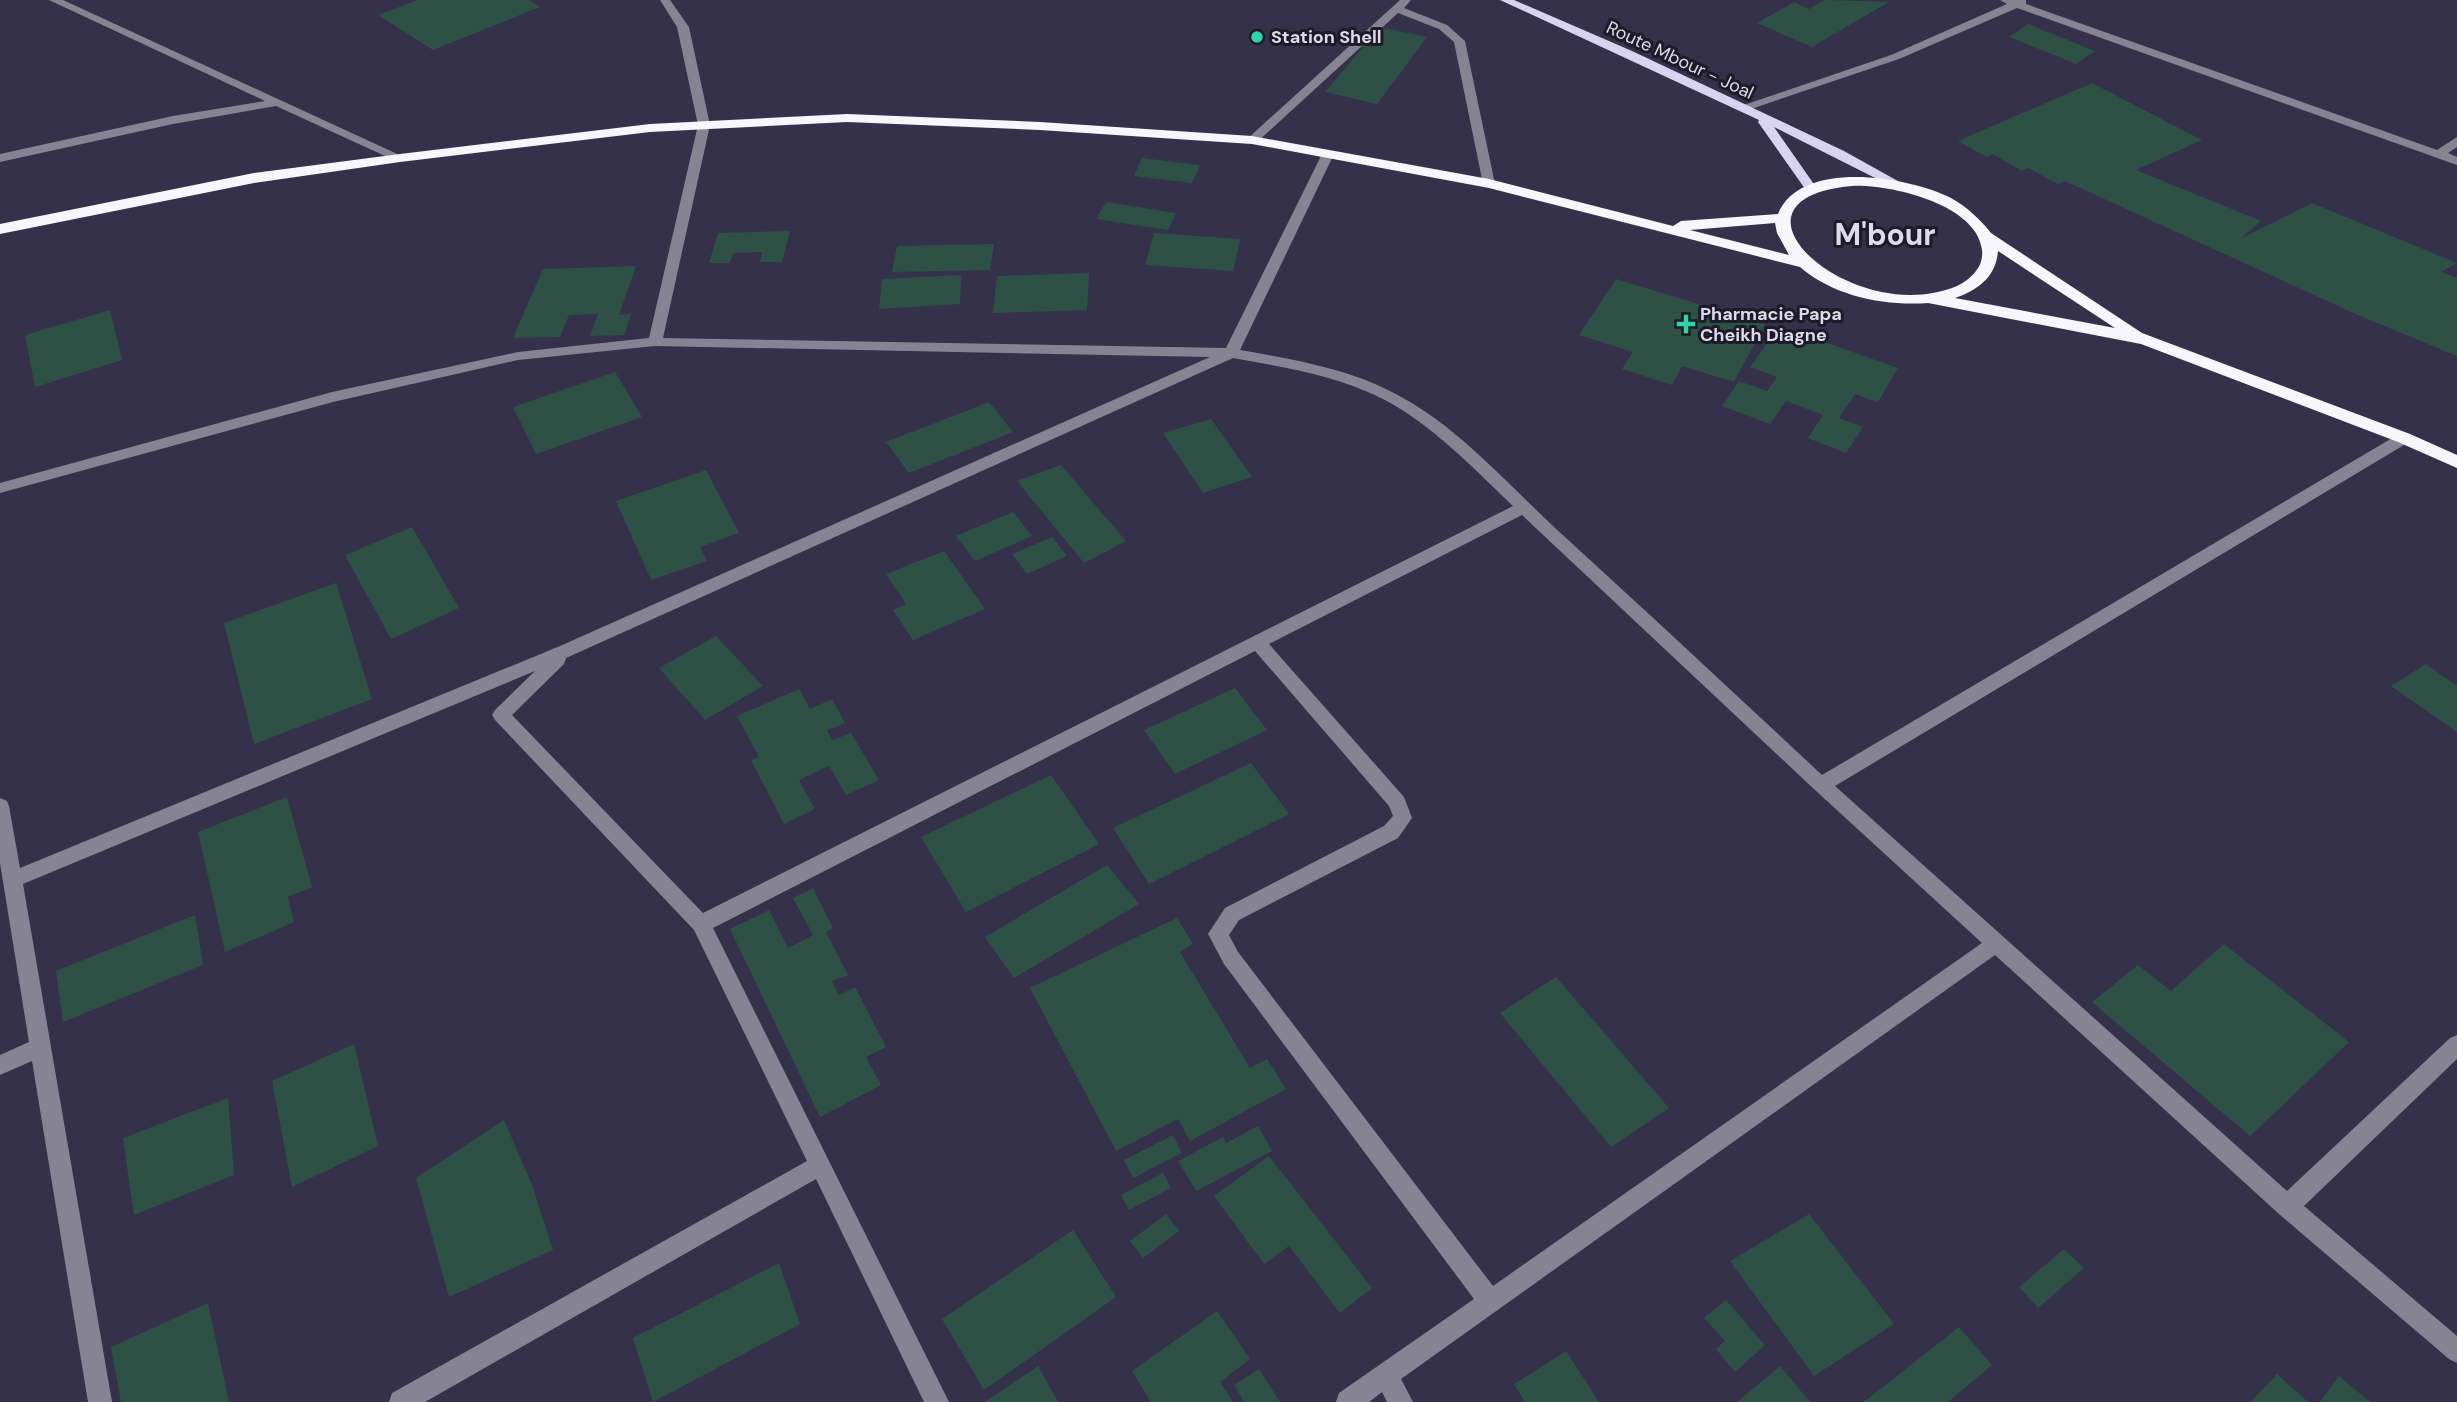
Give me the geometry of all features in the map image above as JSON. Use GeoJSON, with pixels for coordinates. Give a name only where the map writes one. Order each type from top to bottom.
{"type":"FeatureCollection","features":[{"type":"Feature","properties":{"kind":"highway"},"geometry":{"type":"LineString","coordinates":[[0,229],[254,178],[400,158],[650,128],[847,118],[1040,126],[1252,141],[1489,184],[1807,264]]}},
{"type":"Feature","properties":{"kind":"highway"},"geometry":{"type":"LineString","coordinates":[[2145,339],[2070,293],[1988,237],[1954,206],[1936,197],[1899,186],[1867,181],[1837,183],[1812,190],[1788,207],[1783,218],[1786,241],[1807,264],[1822,275],[1861,291],[1884,296],[1928,298],[2145,339],[2404,438],[2457,462]]}},
{"type":"Feature","properties":{"kind":"highway"},"geometry":{"type":"LineString","coordinates":[[1664,227],[1783,218]]}},
{"type":"Feature","properties":{"kind":"highway"},"geometry":{"type":"LineString","coordinates":[[1928,298],[1951,295],[1969,288],[1983,277],[1991,265],[1992,252],[1988,237]]}},
{"type":"Feature","properties":{"kind":"main road","name":"Route Mbour - Joal"},"geometry":{"type":"LineString","coordinates":[[1505,0],[1628,53],[1840,154],[1899,186]]}},
{"type":"Feature","properties":{"kind":"main road"},"geometry":{"type":"LineString","coordinates":[[1762,119],[1812,190]]}},
{"type":"Feature","properties":{"kind":"street"},"geometry":{"type":"LineString","coordinates":[[54,0],[400,158]]}},
{"type":"Feature","properties":{"kind":"street"},"geometry":{"type":"LineString","coordinates":[[655,342],[704,125],[683,27],[665,0]]}},
{"type":"Feature","properties":{"kind":"street"},"geometry":{"type":"LineString","coordinates":[[1252,141],[1406,0]]}},
{"type":"Feature","properties":{"kind":"street"},"geometry":{"type":"LineString","coordinates":[[2005,0],[2021,2],[2457,161]]}},
{"type":"Feature","properties":{"kind":"street"},"geometry":{"type":"LineString","coordinates":[[1741,108],[1895,57],[2021,2]]}},
{"type":"Feature","properties":{"kind":"street"},"geometry":{"type":"LineString","coordinates":[[1396,9],[1443,27],[1459,41],[1489,184]]}},
{"type":"Feature","properties":{"kind":"street"},"geometry":{"type":"LineString","coordinates":[[0,158],[173,120],[277,102]]}},
{"type":"Feature","properties":{"kind":"street"},"geometry":{"type":"LineString","coordinates":[[2439,155],[2457,141]]}},
{"type":"Feature","properties":{"kind":"street"},"geometry":{"type":"LineString","coordinates":[[14,878],[566,651],[1231,353],[1328,154]]}},
{"type":"Feature","properties":{"kind":"street"},"geometry":{"type":"LineString","coordinates":[[0,488],[332,397],[434,373],[519,356],[655,342],[1231,353],[1314,368],[1355,380],[1390,396],[1453,441],[1821,785],[2287,1206],[2457,1351]]}},
{"type":"Feature","properties":{"kind":"street"},"geometry":{"type":"LineString","coordinates":[[1821,785],[2404,438]]}},
{"type":"Feature","properties":{"kind":"street"},"geometry":{"type":"LineString","coordinates":[[701,924],[1525,507]]}},
{"type":"Feature","properties":{"kind":"street"},"geometry":{"type":"LineString","coordinates":[[1256,641],[1397,802],[1403,818],[1391,832],[1232,914],[1218,934],[1231,958],[1491,1302]]}},
{"type":"Feature","properties":{"kind":"street"},"geometry":{"type":"LineString","coordinates":[[566,651],[501,715],[701,924],[937,1402]]}},
{"type":"Feature","properties":{"kind":"street"},"geometry":{"type":"LineString","coordinates":[[0,806],[100,1402]]}},
{"type":"Feature","properties":{"kind":"street"},"geometry":{"type":"LineString","coordinates":[[1348,1402],[1997,943]]}},
{"type":"Feature","properties":{"kind":"street"},"geometry":{"type":"LineString","coordinates":[[2287,1206],[2457,1045]]}},
{"type":"Feature","properties":{"kind":"street"},"geometry":{"type":"LineString","coordinates":[[0,1065],[41,1047]]}},
{"type":"Feature","properties":{"kind":"street"},"geometry":{"type":"LineString","coordinates":[[401,1402],[820,1165]]}},
{"type":"Feature","properties":{"kind":"street"},"geometry":{"type":"LineString","coordinates":[[1385,1375],[1401,1402]]}},
{"type":"Feature","properties":{"kind":"building"},"geometry":{"type":"Polygon","coordinates":[[[418,0],[529,0],[540,7],[433,50],[378,15],[418,0]]]}},
{"type":"Feature","properties":{"kind":"building"},"geometry":{"type":"Polygon","coordinates":[[[1825,0],[1889,2],[1812,47],[1757,23],[1794,2],[1809,9],[1825,0]]]}},
{"type":"Feature","properties":{"kind":"building"},"geometry":{"type":"Polygon","coordinates":[[[2028,24],[2095,51],[2076,64],[2009,37],[2028,24]]]}},
{"type":"Feature","properties":{"kind":"building"},"geometry":{"type":"Polygon","coordinates":[[[1380,27],[1427,37],[1377,104],[1325,92],[1380,27]]]}},
{"type":"Feature","properties":{"kind":"building"},"geometry":{"type":"Polygon","coordinates":[[[2092,83],[2202,140],[2136,170],[2261,221],[2240,239],[2312,203],[2457,263],[2441,272],[2457,278],[2457,356],[2360,316],[2065,181],[2058,184],[2028,168],[2022,171],[1993,154],[1987,157],[1958,141],[2092,83]]]}},
{"type":"Feature","properties":{"kind":"building"},"geometry":{"type":"Polygon","coordinates":[[[1142,158],[1200,165],[1192,183],[1134,176],[1142,158]]]}},
{"type":"Feature","properties":{"kind":"building"},"geometry":{"type":"Polygon","coordinates":[[[1106,202],[1176,213],[1168,230],[1096,219],[1106,202]]]}},
{"type":"Feature","properties":{"kind":"building"},"geometry":{"type":"Polygon","coordinates":[[[790,231],[782,262],[760,262],[762,252],[733,253],[730,263],[709,263],[718,233],[790,231]]]}},
{"type":"Feature","properties":{"kind":"building"},"geometry":{"type":"Polygon","coordinates":[[[1154,233],[1240,239],[1233,271],[1145,265],[1154,233]]]}},
{"type":"Feature","properties":{"kind":"building"},"geometry":{"type":"Polygon","coordinates":[[[994,244],[990,270],[892,272],[897,246],[994,244]]]}},
{"type":"Feature","properties":{"kind":"building"},"geometry":{"type":"Polygon","coordinates":[[[636,266],[619,315],[631,314],[624,335],[590,336],[598,314],[569,315],[560,337],[513,338],[543,269],[636,266]]]}},
{"type":"Feature","properties":{"kind":"building"},"geometry":{"type":"Polygon","coordinates":[[[1089,273],[1087,310],[993,313],[997,276],[1089,273]]]}},
{"type":"Feature","properties":{"kind":"building"},"geometry":{"type":"Polygon","coordinates":[[[961,275],[960,304],[879,309],[882,279],[961,275]]]}},
{"type":"Feature","properties":{"kind":"building"},"geometry":{"type":"Polygon","coordinates":[[[1616,279],[1765,324],[1734,382],[1682,366],[1672,385],[1622,369],[1633,352],[1579,335],[1616,279]]]}},
{"type":"Feature","properties":{"kind":"building"},"geometry":{"type":"Polygon","coordinates":[[[110,310],[122,360],[35,387],[25,335],[110,310]]]}},
{"type":"Feature","properties":{"kind":"building"},"geometry":{"type":"Polygon","coordinates":[[[1779,326],[1898,368],[1878,402],[1855,394],[1839,418],[1863,427],[1846,453],[1808,438],[1823,415],[1786,401],[1770,424],[1722,406],[1739,381],[1767,391],[1777,377],[1750,367],[1779,326]]]}},
{"type":"Feature","properties":{"kind":"building"},"geometry":{"type":"Polygon","coordinates":[[[615,372],[642,417],[536,454],[513,407],[615,372]]]}},
{"type":"Feature","properties":{"kind":"building"},"geometry":{"type":"Polygon","coordinates":[[[989,402],[1013,432],[909,473],[886,442],[989,402]]]}},
{"type":"Feature","properties":{"kind":"building"},"geometry":{"type":"Polygon","coordinates":[[[1211,419],[1252,477],[1203,493],[1163,433],[1211,419]]]}},
{"type":"Feature","properties":{"kind":"building"},"geometry":{"type":"Polygon","coordinates":[[[1061,465],[1126,541],[1084,563],[1017,481],[1061,465]]]}},
{"type":"Feature","properties":{"kind":"building"},"geometry":{"type":"Polygon","coordinates":[[[706,470],[739,533],[700,547],[707,561],[651,580],[616,501],[706,470]]]}},
{"type":"Feature","properties":{"kind":"building"},"geometry":{"type":"Polygon","coordinates":[[[1013,512],[1032,536],[975,561],[956,536],[1013,512]]]}},
{"type":"Feature","properties":{"kind":"building"},"geometry":{"type":"Polygon","coordinates":[[[412,527],[459,608],[391,639],[345,555],[412,527]]]}},
{"type":"Feature","properties":{"kind":"building"},"geometry":{"type":"Polygon","coordinates":[[[1052,537],[1067,556],[1027,574],[1012,554],[1052,537]]]}},
{"type":"Feature","properties":{"kind":"building"},"geometry":{"type":"Polygon","coordinates":[[[944,551],[985,609],[913,640],[893,610],[906,604],[886,574],[944,551]]]}},
{"type":"Feature","properties":{"kind":"building"},"geometry":{"type":"Polygon","coordinates":[[[336,583],[372,699],[254,744],[224,623],[336,583]]]}},
{"type":"Feature","properties":{"kind":"building"},"geometry":{"type":"Polygon","coordinates":[[[716,636],[763,686],[705,720],[659,668],[716,636]]]}},
{"type":"Feature","properties":{"kind":"building"},"geometry":{"type":"Polygon","coordinates":[[[2426,664],[2457,686],[2457,732],[2391,686],[2426,664]]]}},
{"type":"Feature","properties":{"kind":"building"},"geometry":{"type":"Polygon","coordinates":[[[1235,688],[1267,730],[1175,774],[1144,730],[1235,688]]]}},
{"type":"Feature","properties":{"kind":"building"},"geometry":{"type":"Polygon","coordinates":[[[799,689],[810,709],[832,699],[845,723],[827,730],[832,740],[851,733],[879,780],[846,795],[829,766],[799,780],[815,809],[784,824],[751,760],[759,757],[737,716],[799,689]]]}},
{"type":"Feature","properties":{"kind":"building"},"geometry":{"type":"Polygon","coordinates":[[[1251,763],[1289,814],[1149,884],[1113,828],[1251,763]]]}},
{"type":"Feature","properties":{"kind":"building"},"geometry":{"type":"Polygon","coordinates":[[[1051,775],[1099,844],[966,912],[921,837],[1051,775]]]}},
{"type":"Feature","properties":{"kind":"building"},"geometry":{"type":"Polygon","coordinates":[[[287,797],[312,887],[288,897],[294,922],[225,952],[198,832],[287,797]]]}},
{"type":"Feature","properties":{"kind":"building"},"geometry":{"type":"Polygon","coordinates":[[[1107,865],[1139,904],[1014,978],[985,937],[1107,865]]]}},
{"type":"Feature","properties":{"kind":"building"},"geometry":{"type":"Polygon","coordinates":[[[813,888],[833,928],[826,932],[848,975],[832,981],[839,995],[855,987],[886,1047],[866,1057],[881,1085],[820,1117],[730,929],[769,910],[788,948],[813,935],[793,898],[813,888]]]}},
{"type":"Feature","properties":{"kind":"building"},"geometry":{"type":"Polygon","coordinates":[[[195,915],[203,965],[63,1022],[56,971],[195,915]]]}},
{"type":"Feature","properties":{"kind":"building"},"geometry":{"type":"Polygon","coordinates":[[[1177,918],[1193,944],[1180,952],[1250,1068],[1267,1059],[1286,1089],[1190,1141],[1178,1119],[1116,1151],[1030,988],[1177,918]]]}},
{"type":"Feature","properties":{"kind":"building"},"geometry":{"type":"Polygon","coordinates":[[[2224,944],[2349,1042],[2250,1136],[2092,1002],[2138,965],[2171,991],[2224,944]]]}},
{"type":"Feature","properties":{"kind":"building"},"geometry":{"type":"Polygon","coordinates":[[[1556,977],[1669,1108],[1611,1147],[1500,1013],[1556,977]]]}},
{"type":"Feature","properties":{"kind":"building"},"geometry":{"type":"Polygon","coordinates":[[[354,1044],[378,1146],[292,1187],[272,1081],[354,1044]]]}},
{"type":"Feature","properties":{"kind":"building"},"geometry":{"type":"Polygon","coordinates":[[[228,1098],[234,1175],[134,1215],[123,1138],[228,1098]]]}},
{"type":"Feature","properties":{"kind":"building"},"geometry":{"type":"Polygon","coordinates":[[[504,1120],[532,1185],[553,1250],[449,1297],[416,1178],[504,1120]]]}},
{"type":"Feature","properties":{"kind":"building"},"geometry":{"type":"Polygon","coordinates":[[[1258,1126],[1272,1151],[1196,1191],[1178,1161],[1223,1137],[1226,1143],[1258,1126]]]}},
{"type":"Feature","properties":{"kind":"building"},"geometry":{"type":"Polygon","coordinates":[[[1173,1135],[1182,1153],[1133,1178],[1124,1160],[1173,1135]]]}},
{"type":"Feature","properties":{"kind":"building"},"geometry":{"type":"Polygon","coordinates":[[[1269,1156],[1372,1288],[1340,1313],[1289,1246],[1264,1264],[1214,1196],[1269,1156]]]}},
{"type":"Feature","properties":{"kind":"building"},"geometry":{"type":"Polygon","coordinates":[[[1163,1173],[1171,1188],[1129,1210],[1121,1195],[1163,1173]]]}},
{"type":"Feature","properties":{"kind":"building"},"geometry":{"type":"Polygon","coordinates":[[[1166,1214],[1179,1231],[1143,1258],[1130,1241],[1166,1214]]]}},
{"type":"Feature","properties":{"kind":"building"},"geometry":{"type":"Polygon","coordinates":[[[1809,1214],[1894,1324],[1814,1376],[1730,1261],[1809,1214]]]}},
{"type":"Feature","properties":{"kind":"building"},"geometry":{"type":"Polygon","coordinates":[[[1073,1230],[1116,1297],[984,1390],[942,1319],[1073,1230]]]}},
{"type":"Feature","properties":{"kind":"building"},"geometry":{"type":"Polygon","coordinates":[[[2064,1249],[2084,1268],[2038,1308],[2019,1287],[2064,1249]]]}},
{"type":"Feature","properties":{"kind":"building"},"geometry":{"type":"Polygon","coordinates":[[[779,1263],[800,1324],[653,1402],[633,1338],[779,1263]]]}},
{"type":"Feature","properties":{"kind":"building"},"geometry":{"type":"Polygon","coordinates":[[[1726,1300],[1765,1345],[1735,1372],[1716,1349],[1725,1341],[1704,1318],[1726,1300]]]}},
{"type":"Feature","properties":{"kind":"building"},"geometry":{"type":"Polygon","coordinates":[[[208,1303],[229,1402],[121,1402],[111,1347],[208,1303]]]}},
{"type":"Feature","properties":{"kind":"building"},"geometry":{"type":"Polygon","coordinates":[[[1217,1311],[1250,1359],[1220,1382],[1233,1402],[1151,1402],[1132,1371],[1217,1311]]]}},
{"type":"Feature","properties":{"kind":"building"},"geometry":{"type":"Polygon","coordinates":[[[1959,1327],[1992,1365],[1948,1402],[1864,1402],[1959,1327]]]}},
{"type":"Feature","properties":{"kind":"building"},"geometry":{"type":"Polygon","coordinates":[[[1566,1351],[1599,1402],[1525,1402],[1514,1384],[1566,1351]]]}},
{"type":"Feature","properties":{"kind":"building"},"geometry":{"type":"Polygon","coordinates":[[[1038,1366],[1058,1402],[985,1402],[1038,1366]]]}},
{"type":"Feature","properties":{"kind":"building"},"geometry":{"type":"Polygon","coordinates":[[[1780,1366],[1810,1402],[1737,1402],[1780,1366]]]}},
{"type":"Feature","properties":{"kind":"building"},"geometry":{"type":"Polygon","coordinates":[[[1259,1369],[1280,1402],[1244,1402],[1234,1385],[1259,1369]]]}},
{"type":"Feature","properties":{"kind":"building"},"geometry":{"type":"Polygon","coordinates":[[[2277,1374],[2308,1402],[2251,1402],[2277,1374]]]}},
{"type":"Feature","properties":{"kind":"building"},"geometry":{"type":"Polygon","coordinates":[[[2339,1376],[2370,1402],[2320,1402],[2339,1376]]]}},
{"type":"Feature","properties":{"kind":"place","name":"Station Shell"},"geometry":{"type":"Point","coordinates":[1257,37]}},
{"type":"Feature","properties":{"kind":"place","name":"Pharmacie Papa Cheikh Diagne"},"geometry":{"type":"Point","coordinates":[1686,324]}},
{"type":"Feature","properties":{"kind":"district","name":"M'bour"},"geometry":{"type":"Point","coordinates":[1885,234]}}]}
